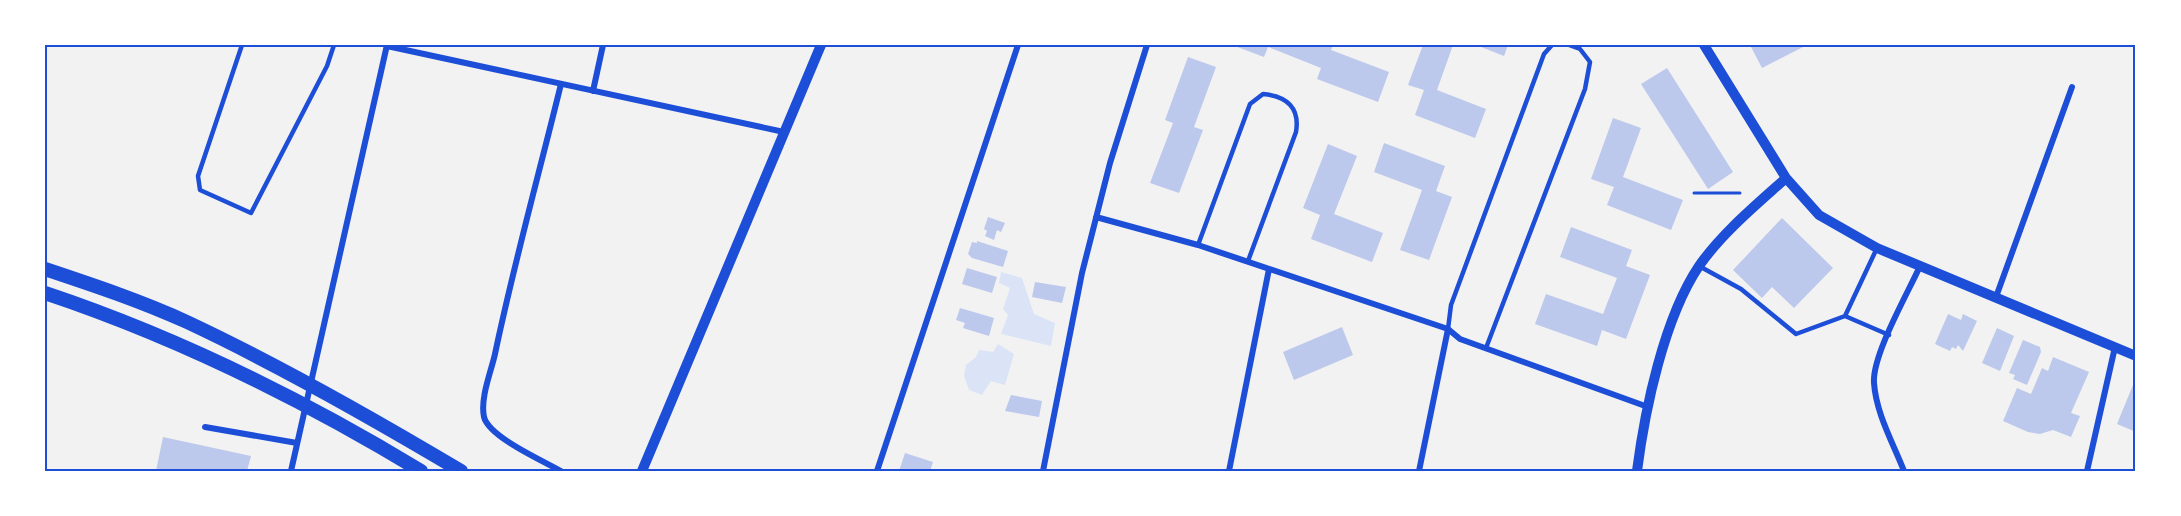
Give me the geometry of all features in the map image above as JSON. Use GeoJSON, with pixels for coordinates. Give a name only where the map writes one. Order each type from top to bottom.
{"type":"FeatureCollection","features":[{"type":"Feature","properties":{"kind":"main road"},"geometry":{"type":"LineString","coordinates":[[45,269],[186,321],[386,426],[461,471]]}},
{"type":"Feature","properties":{"kind":"main road"},"geometry":{"type":"LineString","coordinates":[[45,292],[186,346],[377,444],[422,471]]}},
{"type":"Feature","properties":{"kind":"street"},"geometry":{"type":"LineString","coordinates":[[593,91],[603,45]]}},
{"type":"Feature","properties":{"kind":"street"},"geometry":{"type":"LineString","coordinates":[[642,471],[821,45]]}},
{"type":"Feature","properties":{"kind":"street"},"geometry":{"type":"LineString","coordinates":[[876,471],[1018,45]]}},
{"type":"Feature","properties":{"kind":"street"},"geometry":{"type":"LineString","coordinates":[[1043,471],[1082,273],[1110,163],[1147,45]]}},
{"type":"Feature","properties":{"kind":"street"},"geometry":{"type":"LineString","coordinates":[[1704,45],[1786,178],[1819,215],[1877,248],[2136,356]]}},
{"type":"Feature","properties":{"kind":"street"},"geometry":{"type":"LineString","coordinates":[[291,471],[387,46],[784,132]]}},
{"type":"Feature","properties":{"kind":"street"},"geometry":{"type":"LineString","coordinates":[[561,84],[484,402],[484,416],[488,425],[499,435],[561,471]]}},
{"type":"Feature","properties":{"kind":"street"},"geometry":{"type":"LineString","coordinates":[[1996,297],[2072,87]]}},
{"type":"Feature","properties":{"kind":"street"},"geometry":{"type":"LineString","coordinates":[[1637,471],[1648,407],[1672,321],[1699,267],[1740,220],[1786,178]]}},
{"type":"Feature","properties":{"kind":"street"},"geometry":{"type":"LineString","coordinates":[[1096,217],[1198,245],[1448,329],[1460,339],[1648,407]]}},
{"type":"Feature","properties":{"kind":"street"},"geometry":{"type":"LineString","coordinates":[[1904,471],[1875,396],[1874,379],[1889,335],[1920,266]]}},
{"type":"Feature","properties":{"kind":"street"},"geometry":{"type":"LineString","coordinates":[[1229,471],[1269,269]]}},
{"type":"Feature","properties":{"kind":"street"},"geometry":{"type":"LineString","coordinates":[[1419,471],[1448,329]]}},
{"type":"Feature","properties":{"kind":"street"},"geometry":{"type":"LineString","coordinates":[[2086,471],[2115,347]]}},
{"type":"Feature","properties":{"kind":"street"},"geometry":{"type":"LineString","coordinates":[[205,427],[297,443]]}},
{"type":"Feature","properties":{"kind":"lane"},"geometry":{"type":"LineString","coordinates":[[242,45],[198,176],[200,190],[251,213],[327,66],[334,45]]}},
{"type":"Feature","properties":{"kind":"lane"},"geometry":{"type":"LineString","coordinates":[[1448,329],[1451,305],[1545,54],[1552,45]]}},
{"type":"Feature","properties":{"kind":"lane"},"geometry":{"type":"LineString","coordinates":[[1486,348],[1585,89],[1590,62],[1580,49],[1569,45]]}},
{"type":"Feature","properties":{"kind":"lane"},"geometry":{"type":"LineString","coordinates":[[1198,245],[1250,104],[1263,94],[1282,98],[1295,110],[1298,119],[1296,132],[1248,261]]}},
{"type":"Feature","properties":{"kind":"lane"},"geometry":{"type":"LineString","coordinates":[[1845,316],[1877,248]]}},
{"type":"Feature","properties":{"kind":"lane"},"geometry":{"type":"LineString","coordinates":[[1699,267],[1741,289],[1796,334],[1845,316],[1889,335]]}},
{"type":"Feature","properties":{"kind":"path"},"geometry":{"type":"LineString","coordinates":[[1694,193],[1740,193]]}},
{"type":"Feature","properties":{"kind":"shaded area"},"geometry":{"type":"Polygon","coordinates":[[[1001,272],[1022,278],[1034,314],[1055,323],[1051,346],[1001,334],[1008,315],[1003,309],[1010,288],[999,283],[1001,272]]]}},
{"type":"Feature","properties":{"kind":"shaded area"},"geometry":{"type":"Polygon","coordinates":[[[998,344],[1014,354],[1005,385],[991,381],[982,395],[969,390],[964,376],[966,365],[976,357],[979,350],[993,352],[998,344]]]}},
{"type":"Feature","properties":{"kind":"building"},"geometry":{"type":"Polygon","coordinates":[[[1232,45],[1333,45],[1331,50],[1389,72],[1378,102],[1317,79],[1321,68],[1268,47],[1264,57],[1232,45]]]}},
{"type":"Feature","properties":{"kind":"building"},"geometry":{"type":"Polygon","coordinates":[[[1423,45],[1453,45],[1437,90],[1486,109],[1475,138],[1415,115],[1424,90],[1408,85],[1423,45]]]}},
{"type":"Feature","properties":{"kind":"building"},"geometry":{"type":"Polygon","coordinates":[[[1476,45],[1508,45],[1504,56],[1476,45]]]}},
{"type":"Feature","properties":{"kind":"building"},"geometry":{"type":"Polygon","coordinates":[[[1750,45],[1807,45],[1762,68],[1750,45]]]}},
{"type":"Feature","properties":{"kind":"building"},"geometry":{"type":"Polygon","coordinates":[[[1188,57],[1216,67],[1194,127],[1203,130],[1179,193],[1150,183],[1173,123],[1165,120],[1188,57]]]}},
{"type":"Feature","properties":{"kind":"building"},"geometry":{"type":"Polygon","coordinates":[[[1667,68],[1733,172],[1708,189],[1641,84],[1667,68]]]}},
{"type":"Feature","properties":{"kind":"building"},"geometry":{"type":"Polygon","coordinates":[[[1613,118],[1641,128],[1623,177],[1683,200],[1671,230],[1607,205],[1614,187],[1591,179],[1613,118]]]}},
{"type":"Feature","properties":{"kind":"building"},"geometry":{"type":"Polygon","coordinates":[[[1384,143],[1445,166],[1436,191],[1452,197],[1429,260],[1400,250],[1422,190],[1374,172],[1384,143]]]}},
{"type":"Feature","properties":{"kind":"building"},"geometry":{"type":"Polygon","coordinates":[[[1328,144],[1357,156],[1334,214],[1383,233],[1372,262],[1311,239],[1320,215],[1303,208],[1328,144]]]}},
{"type":"Feature","properties":{"kind":"building"},"geometry":{"type":"Polygon","coordinates":[[[988,217],[1005,223],[1001,232],[997,230],[994,240],[985,236],[987,231],[984,229],[988,217]]]}},
{"type":"Feature","properties":{"kind":"building"},"geometry":{"type":"Polygon","coordinates":[[[1782,218],[1833,268],[1794,308],[1772,287],[1762,298],[1733,270],[1782,218]]]}},
{"type":"Feature","properties":{"kind":"building"},"geometry":{"type":"Polygon","coordinates":[[[1571,227],[1632,250],[1626,266],[1650,275],[1626,339],[1602,330],[1597,346],[1535,324],[1546,294],[1603,314],[1617,278],[1560,257],[1571,227]]]}},
{"type":"Feature","properties":{"kind":"building"},"geometry":{"type":"Polygon","coordinates":[[[977,241],[1008,251],[1003,267],[972,258],[968,254],[972,242],[977,243],[977,241]]]}},
{"type":"Feature","properties":{"kind":"building"},"geometry":{"type":"Polygon","coordinates":[[[967,268],[997,277],[992,293],[962,284],[967,268]]]}},
{"type":"Feature","properties":{"kind":"building"},"geometry":{"type":"Polygon","coordinates":[[[1035,282],[1066,287],[1062,303],[1032,297],[1035,282]]]}},
{"type":"Feature","properties":{"kind":"building"},"geometry":{"type":"Polygon","coordinates":[[[960,308],[994,318],[989,336],[963,328],[965,323],[956,320],[960,308]]]}},
{"type":"Feature","properties":{"kind":"building"},"geometry":{"type":"Polygon","coordinates":[[[1948,314],[1961,320],[1963,314],[1977,321],[1963,351],[1958,345],[1956,349],[1952,347],[1950,351],[1935,344],[1948,314]]]}},
{"type":"Feature","properties":{"kind":"building"},"geometry":{"type":"Polygon","coordinates":[[[1342,327],[1353,355],[1294,380],[1283,352],[1342,327]]]}},
{"type":"Feature","properties":{"kind":"building"},"geometry":{"type":"Polygon","coordinates":[[[1997,328],[2014,336],[2000,371],[1982,363],[1997,328]]]}},
{"type":"Feature","properties":{"kind":"building"},"geometry":{"type":"Polygon","coordinates":[[[2023,340],[2040,347],[2041,352],[2027,385],[2013,379],[2015,375],[2009,373],[2023,340]]]}},
{"type":"Feature","properties":{"kind":"building"},"geometry":{"type":"Polygon","coordinates":[[[2053,357],[2089,372],[2071,413],[2080,416],[2071,437],[2053,430],[2040,434],[2028,432],[2003,421],[2017,388],[2031,394],[2042,368],[2048,371],[2053,357]]]}},
{"type":"Feature","properties":{"kind":"building"},"geometry":{"type":"Polygon","coordinates":[[[2133,385],[2136,386],[2136,432],[2117,424],[2133,385]]]}},
{"type":"Feature","properties":{"kind":"building"},"geometry":{"type":"Polygon","coordinates":[[[1011,395],[1042,401],[1039,417],[1005,411],[1011,395]]]}},
{"type":"Feature","properties":{"kind":"building"},"geometry":{"type":"Polygon","coordinates":[[[163,437],[251,456],[247,471],[156,471],[163,437]]]}},
{"type":"Feature","properties":{"kind":"building"},"geometry":{"type":"Polygon","coordinates":[[[905,453],[933,462],[930,471],[899,471],[905,453]]]}}]}
